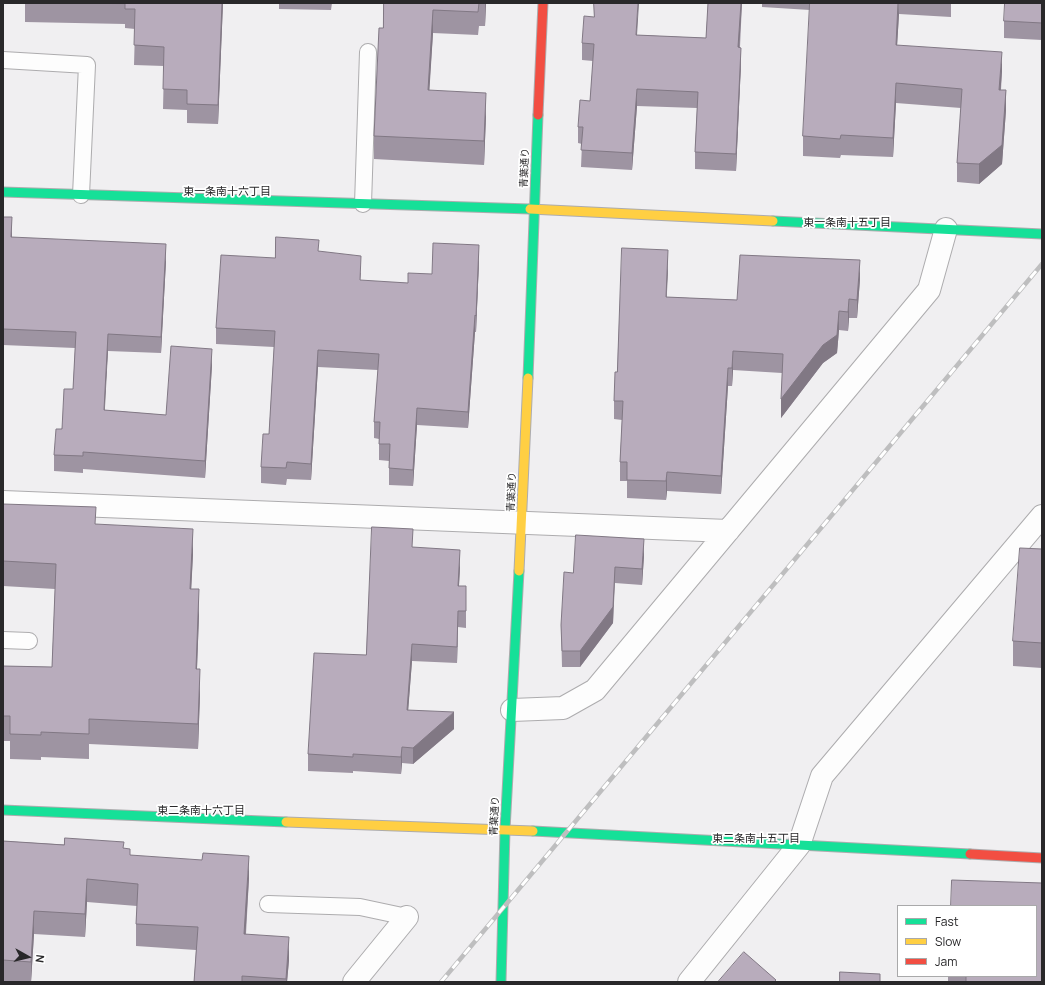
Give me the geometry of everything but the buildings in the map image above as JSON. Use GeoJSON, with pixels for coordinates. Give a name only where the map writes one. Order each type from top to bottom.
{"type":"FeatureCollection","features":[{"type":"Feature","properties":{"kind":"street","name":"青葉通り"},"geometry":{"type":"LineString","coordinates":[[501,982],[505,830],[522,523],[542,3]]}},
{"type":"Feature","properties":{"kind":"street"},"geometry":{"type":"LineString","coordinates":[[3,192],[534,210],[1042,234]]}},
{"type":"Feature","properties":{"kind":"street"},"geometry":{"type":"LineString","coordinates":[[512,710],[563,708],[595,690],[929,290],[946,230]]}},
{"type":"Feature","properties":{"kind":"street"},"geometry":{"type":"LineString","coordinates":[[3,502],[728,531]]}},
{"type":"Feature","properties":{"kind":"street"},"geometry":{"type":"LineString","coordinates":[[689,982],[799,845],[822,776],[1042,516]]}},
{"type":"Feature","properties":{"kind":"street"},"geometry":{"type":"LineString","coordinates":[[3,810],[576,832],[1042,858]]}},
{"type":"Feature","properties":{"kind":"street"},"geometry":{"type":"LineString","coordinates":[[354,982],[407,917]]}},
{"type":"Feature","properties":{"kind":"lane"},"geometry":{"type":"LineString","coordinates":[[363,204],[368,52]]}},
{"type":"Feature","properties":{"kind":"lane"},"geometry":{"type":"LineString","coordinates":[[3,60],[87,65],[81,194]]}},
{"type":"Feature","properties":{"kind":"lane"},"geometry":{"type":"LineString","coordinates":[[3,640],[29,641]]}},
{"type":"Feature","properties":{"kind":"lane"},"geometry":{"type":"LineString","coordinates":[[268,904],[360,907],[407,917]]}},
{"type":"Feature","properties":{"kind":"railway"},"geometry":{"type":"LineString","coordinates":[[441,982],[1042,264]]}},
{"type":"Feature","properties":{"kind":"traffic: fast"},"geometry":{"type":"LineString","coordinates":[[528,378],[538,115]]}},
{"type":"Feature","properties":{"kind":"traffic: fast"},"geometry":{"type":"LineString","coordinates":[[3,192],[530,209]]}},
{"type":"Feature","properties":{"kind":"traffic: fast"},"geometry":{"type":"LineString","coordinates":[[773,221],[1042,234]]}},
{"type":"Feature","properties":{"kind":"traffic: fast"},"geometry":{"type":"LineString","coordinates":[[501,982],[505,830],[519,571]]}},
{"type":"Feature","properties":{"kind":"traffic: fast"},"geometry":{"type":"LineString","coordinates":[[3,810],[286,822]]}},
{"type":"Feature","properties":{"kind":"traffic: fast"},"geometry":{"type":"LineString","coordinates":[[533,831],[970,854]]}},
{"type":"Feature","properties":{"kind":"traffic: slow"},"geometry":{"type":"LineString","coordinates":[[530,209],[773,221]]}},
{"type":"Feature","properties":{"kind":"traffic: slow"},"geometry":{"type":"LineString","coordinates":[[519,571],[528,378]]}},
{"type":"Feature","properties":{"kind":"traffic: slow"},"geometry":{"type":"LineString","coordinates":[[286,822],[533,831]]}},
{"type":"Feature","properties":{"kind":"traffic: jam"},"geometry":{"type":"LineString","coordinates":[[538,115],[543,3]]}},
{"type":"Feature","properties":{"kind":"traffic: jam"},"geometry":{"type":"LineString","coordinates":[[970,854],[1042,858]]}},
{"type":"Feature","properties":{"kind":"district","name":"東一条南十六丁目"},"geometry":{"type":"Point","coordinates":[227,192]}},
{"type":"Feature","properties":{"kind":"district","name":"東一条南十五丁目"},"geometry":{"type":"Point","coordinates":[847,223]}},
{"type":"Feature","properties":{"kind":"district","name":"東二条南十六丁目"},"geometry":{"type":"Point","coordinates":[201,811]}},
{"type":"Feature","properties":{"kind":"district","name":"東二条南十五丁目"},"geometry":{"type":"Point","coordinates":[756,839]}}]}
